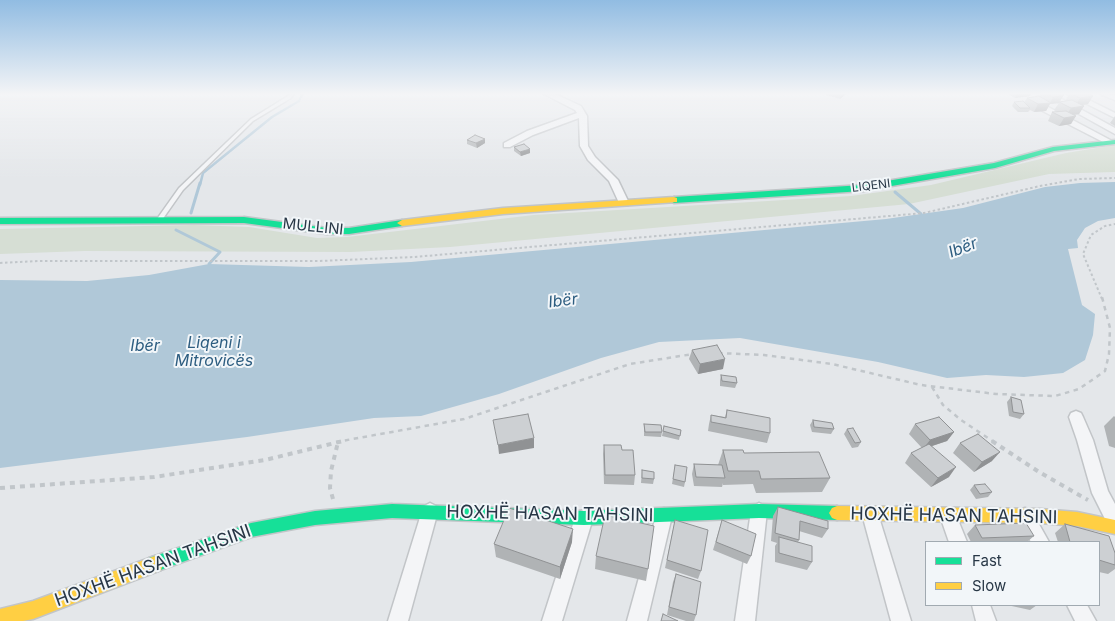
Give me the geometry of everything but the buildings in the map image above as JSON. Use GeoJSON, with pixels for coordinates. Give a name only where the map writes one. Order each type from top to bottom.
{"type":"FeatureCollection","features":[{"type":"Feature","properties":{"kind":"street"},"geometry":{"type":"LineString","coordinates":[[507,145],[560,122]]}},
{"type":"Feature","properties":{"kind":"street"},"geometry":{"type":"LineString","coordinates":[[582,122],[584,146],[591,158],[613,180],[624,203]]}},
{"type":"Feature","properties":{"kind":"street"},"geometry":{"type":"LineString","coordinates":[[1072,122],[1113,142]]}},
{"type":"Feature","properties":{"kind":"street"},"geometry":{"type":"LineString","coordinates":[[1098,122],[1115,131]]}},
{"type":"Feature","properties":{"kind":"street","name":"LIQENI"},"geometry":{"type":"LineString","coordinates":[[624,203],[863,188],[995,165],[1053,149],[1113,142]]}},
{"type":"Feature","properties":{"kind":"street","name":"MULLINI"},"geometry":{"type":"LineString","coordinates":[[0,221],[244,220],[327,231],[349,231],[472,214],[624,203]]}},
{"type":"Feature","properties":{"kind":"street"},"geometry":{"type":"LineString","coordinates":[[1076,417],[1085,440],[1100,493],[1112,516]]}},
{"type":"Feature","properties":{"kind":"street"},"geometry":{"type":"LineString","coordinates":[[398,621],[430,511]]}},
{"type":"Feature","properties":{"kind":"street","name":"HOXHË HASAN TAHSINI"},"geometry":{"type":"LineString","coordinates":[[0,618],[30,616],[74,593],[251,530],[315,518],[339,516],[430,511],[584,518],[759,511],[1025,516],[1085,520],[1115,527]]}},
{"type":"Feature","properties":{"kind":"street"},"geometry":{"type":"LineString","coordinates":[[745,621],[759,511]]}},
{"type":"Feature","properties":{"kind":"street"},"geometry":{"type":"LineString","coordinates":[[870,514],[900,621]]}},
{"type":"Feature","properties":{"kind":"street"},"geometry":{"type":"LineString","coordinates":[[637,621],[664,516]]}},
{"type":"Feature","properties":{"kind":"street"},"geometry":{"type":"LineString","coordinates":[[948,516],[958,541]]}},
{"type":"Feature","properties":{"kind":"street"},"geometry":{"type":"LineString","coordinates":[[1025,516],[1039,541]]}},
{"type":"Feature","properties":{"kind":"street"},"geometry":{"type":"LineString","coordinates":[[552,621],[584,518]]}},
{"type":"Feature","properties":{"kind":"street"},"geometry":{"type":"LineString","coordinates":[[1085,520],[1098,541]]}},
{"type":"Feature","properties":{"kind":"street"},"geometry":{"type":"LineString","coordinates":[[981,606],[986,621]]}},
{"type":"Feature","properties":{"kind":"street"},"geometry":{"type":"LineString","coordinates":[[1077,606],[1086,621]]}},
{"type":"Feature","properties":{"kind":"lane"},"geometry":{"type":"LineString","coordinates":[[160,219],[182,189],[250,122]]}},
{"type":"Feature","properties":{"kind":"path"},"geometry":{"type":"LineString","coordinates":[[0,263],[39,261],[319,261],[414,257],[926,212],[1040,186],[1079,179],[1115,178]]}},
{"type":"Feature","properties":{"kind":"path"},"geometry":{"type":"LineString","coordinates":[[710,354],[755,354],[832,364],[932,386],[996,394],[1055,396],[1079,389],[1105,371],[1109,354],[1110,328],[1104,303],[1083,254],[1091,235],[1105,226],[1115,224]]}},
{"type":"Feature","properties":{"kind":"path"},"geometry":{"type":"LineString","coordinates":[[0,488],[154,477],[265,460],[338,442],[464,419],[630,364],[682,355],[700,354]]}},
{"type":"Feature","properties":{"kind":"path"},"geometry":{"type":"LineString","coordinates":[[932,386],[943,405],[961,420],[1039,472],[1112,516]]}},
{"type":"Feature","properties":{"kind":"path"},"geometry":{"type":"LineString","coordinates":[[338,442],[331,471],[330,488],[339,516]]}},
{"type":"Feature","properties":{"kind":"shaded area"},"geometry":{"type":"Polygon","coordinates":[[[1115,145],[1115,172],[1049,174],[909,204],[450,247],[351,252],[85,251],[0,254],[0,229],[194,225],[249,227],[317,238],[347,237],[534,215],[851,196],[931,185],[1066,153],[1115,145]]]}},
{"type":"Feature","properties":{"kind":"water","name":"Liqeni i Mitrovicës"},"geometry":{"type":"Polygon","coordinates":[[[1115,182],[1115,218],[1098,221],[1085,228],[1077,240],[1078,248],[1068,249],[1082,305],[1095,314],[1093,335],[1085,360],[1063,373],[1024,377],[986,375],[947,378],[878,362],[740,338],[659,342],[601,358],[499,394],[421,416],[374,418],[247,437],[0,468],[0,280],[87,281],[149,275],[209,264],[309,267],[411,262],[886,219],[963,208],[1045,187],[1115,182]]]}},
{"type":"Feature","properties":{"kind":"waterway"},"geometry":{"type":"LineString","coordinates":[[200,185],[203,173],[266,122]]}},
{"type":"Feature","properties":{"kind":"waterway"},"geometry":{"type":"LineString","coordinates":[[191,213],[200,183]]}},
{"type":"Feature","properties":{"kind":"waterway"},"geometry":{"type":"LineString","coordinates":[[895,192],[921,214]]}},
{"type":"Feature","properties":{"kind":"waterway"},"geometry":{"type":"LineString","coordinates":[[176,230],[220,252],[209,264]]}},
{"type":"Feature","properties":{"kind":"traffic: fast"},"geometry":{"type":"LineString","coordinates":[[674,200],[863,188],[995,165],[1053,149],[1115,142]]}},
{"type":"Feature","properties":{"kind":"traffic: fast"},"geometry":{"type":"LineString","coordinates":[[0,221],[244,220],[327,231],[349,231],[402,223]]}},
{"type":"Feature","properties":{"kind":"traffic: fast"},"geometry":{"type":"LineString","coordinates":[[155,564],[251,530],[315,518],[392,511],[584,518],[759,511],[837,513]]}},
{"type":"Feature","properties":{"kind":"traffic: slow"},"geometry":{"type":"LineString","coordinates":[[402,223],[503,211],[674,200]]}},
{"type":"Feature","properties":{"kind":"traffic: slow"},"geometry":{"type":"LineString","coordinates":[[837,513],[1040,516],[1077,519],[1115,527]]}},
{"type":"Feature","properties":{"kind":"traffic: slow"},"geometry":{"type":"LineString","coordinates":[[0,618],[33,610],[155,564]]}},
{"type":"Feature","properties":{"kind":"water label","name":"Ibër"},"geometry":{"type":"Point","coordinates":[963,248]}},
{"type":"Feature","properties":{"kind":"water label","name":"Ibër"},"geometry":{"type":"Point","coordinates":[563,301]}},
{"type":"Feature","properties":{"kind":"water label","name":"Ibër"},"geometry":{"type":"Point","coordinates":[145,346]}}]}
